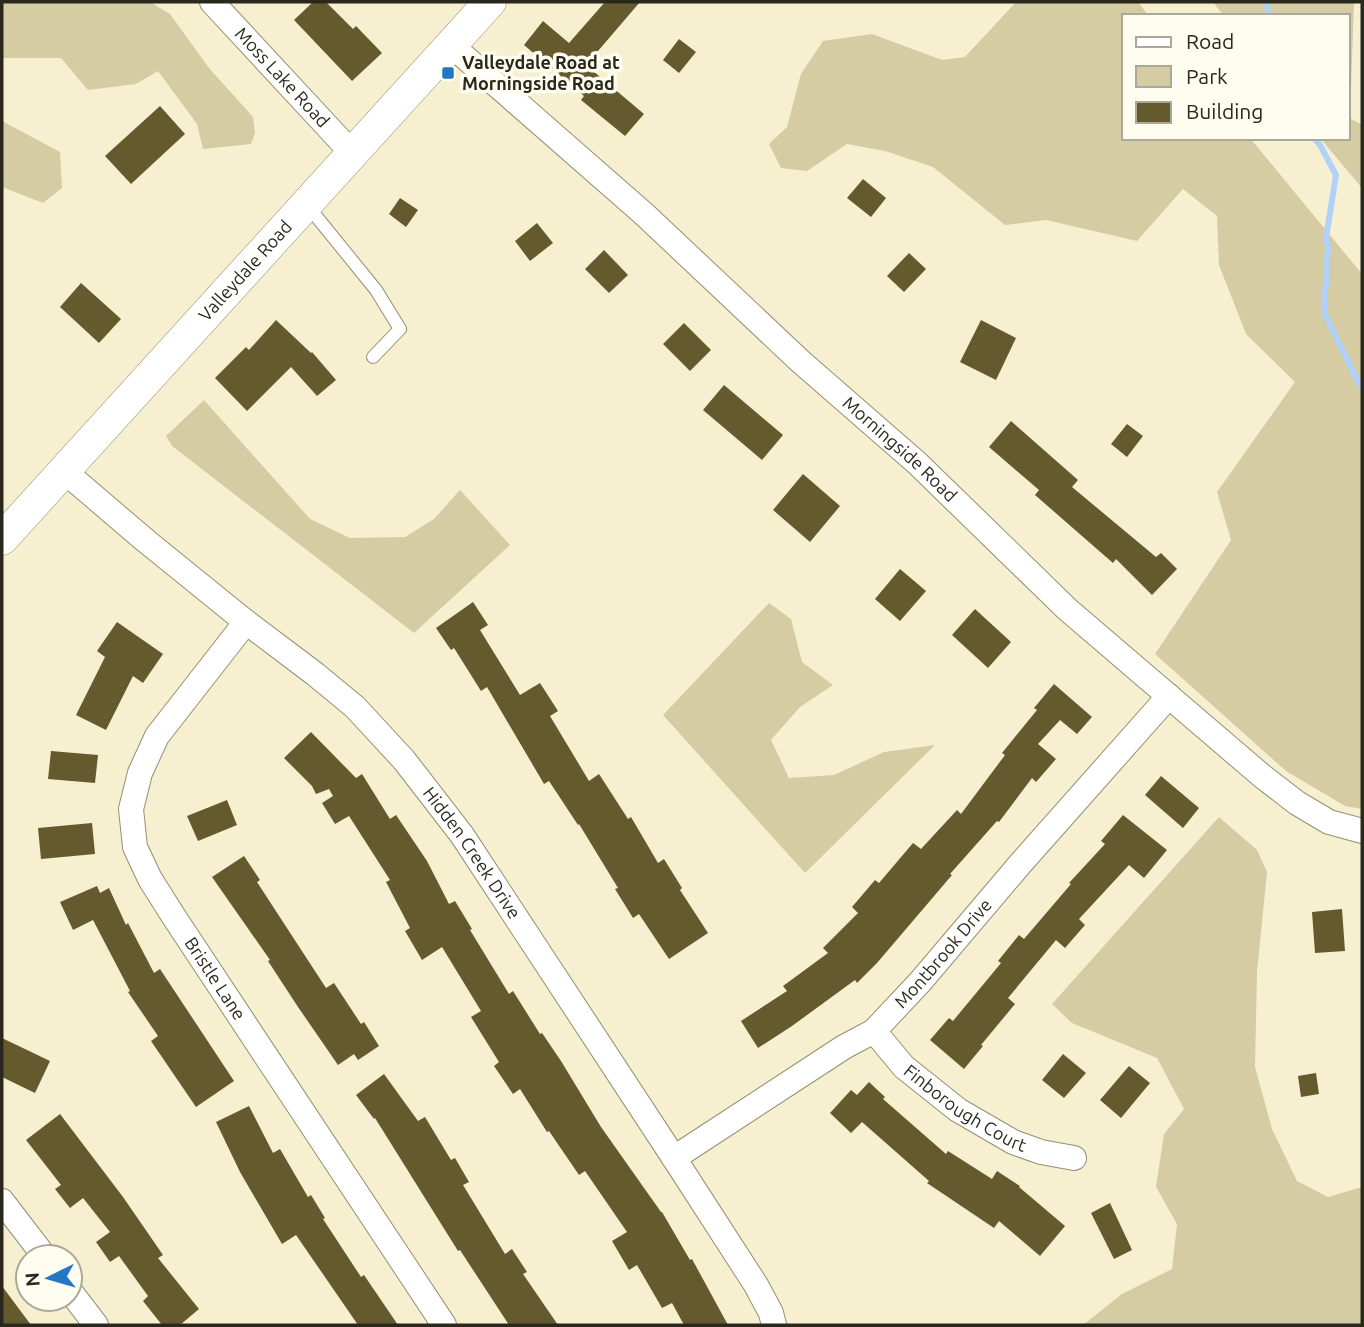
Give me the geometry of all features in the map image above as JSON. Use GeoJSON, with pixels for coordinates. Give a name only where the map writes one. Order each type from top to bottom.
{"type":"FeatureCollection","features":[{"type":"Feature","properties":{"kind":"street","name":"Moss Lake Road"},"geometry":{"type":"LineString","coordinates":[[212,2],[353,154]]}},
{"type":"Feature","properties":{"kind":"street","name":"Valleydale Road"},"geometry":{"type":"LineString","coordinates":[[2,539],[490,2]]}},
{"type":"Feature","properties":{"kind":"street","name":"Morningside Road"},"geometry":{"type":"LineString","coordinates":[[451,45],[644,214],[800,361],[917,463],[1067,609],[1297,803],[1329,822],[1362,831]]}},
{"type":"Feature","properties":{"kind":"street","name":"Hidden Creek Drive"},"geometry":{"type":"LineString","coordinates":[[64,471],[146,541],[355,707],[404,760],[462,835],[674,1158],[756,1285],[771,1313],[774,1325]]}},
{"type":"Feature","properties":{"kind":"street","name":"Bristle Lane"},"geometry":{"type":"LineString","coordinates":[[246,622],[157,736],[140,773],[131,809],[135,847],[150,879],[174,917],[444,1325]]}},
{"type":"Feature","properties":{"kind":"street","name":"Montbrook Drive"},"geometry":{"type":"LineString","coordinates":[[674,1158],[874,1031],[920,982],[1169,696]]}},
{"type":"Feature","properties":{"kind":"street","name":"Finborough Court"},"geometry":{"type":"LineString","coordinates":[[874,1031],[904,1067],[958,1110],[1013,1142],[1041,1152],[1074,1158]]}},
{"type":"Feature","properties":{"kind":"street"},"geometry":{"type":"LineString","coordinates":[[2,1201],[34,1243]]}},
{"type":"Feature","properties":{"kind":"street"},"geometry":{"type":"LineString","coordinates":[[84,1309],[96,1325]]}},
{"type":"Feature","properties":{"kind":"lane"},"geometry":{"type":"LineString","coordinates":[[306,205],[376,289],[400,329],[373,357]]}},
{"type":"Feature","properties":{"kind":"green space"},"geometry":{"type":"Polygon","coordinates":[[[2,2],[150,2],[170,14],[209,68],[253,117],[255,133],[251,144],[203,149],[197,124],[158,71],[136,84],[88,90],[61,58],[2,58],[2,2]]]}},
{"type":"Feature","properties":{"kind":"green space"},"geometry":{"type":"Polygon","coordinates":[[[1016,2],[1138,2],[1147,14],[1122,14],[1122,140],[1252,140],[1362,274],[1362,809],[1345,806],[1286,771],[1155,654],[1231,540],[1217,492],[1295,382],[1246,334],[1219,265],[1217,216],[1183,189],[1137,241],[1046,220],[1005,225],[933,167],[885,151],[847,144],[807,171],[781,168],[769,144],[787,127],[801,74],[823,41],[872,34],[942,60],[965,57],[1016,2]]]}},
{"type":"Feature","properties":{"kind":"green space"},"geometry":{"type":"Polygon","coordinates":[[[1213,2],[1354,2],[1350,118],[1350,14],[1222,14],[1213,2]]]}},
{"type":"Feature","properties":{"kind":"green space"},"geometry":{"type":"Polygon","coordinates":[[[1350,118],[1362,125],[1362,188],[1322,140],[1350,140],[1350,118]]]}},
{"type":"Feature","properties":{"kind":"green space"},"geometry":{"type":"Polygon","coordinates":[[[2,121],[60,152],[62,188],[43,203],[2,187],[2,121]]]}},
{"type":"Feature","properties":{"kind":"green space"},"geometry":{"type":"Polygon","coordinates":[[[204,400],[310,519],[350,538],[405,537],[434,519],[460,490],[510,545],[414,633],[172,446],[166,436],[204,400]]]}},
{"type":"Feature","properties":{"kind":"green space"},"geometry":{"type":"Polygon","coordinates":[[[769,603],[791,619],[802,662],[833,685],[800,707],[771,740],[789,778],[834,775],[884,752],[935,745],[805,873],[663,715],[769,603]]]}},
{"type":"Feature","properties":{"kind":"green space"},"geometry":{"type":"Polygon","coordinates":[[[1219,817],[1257,850],[1267,872],[1257,972],[1255,1067],[1272,1129],[1297,1181],[1328,1197],[1362,1187],[1362,1325],[1083,1325],[1122,1294],[1172,1269],[1177,1224],[1156,1187],[1164,1134],[1184,1109],[1157,1058],[1072,1023],[1052,1004],[1219,817]]]}},
{"type":"Feature","properties":{"kind":"building"},"geometry":{"type":"Polygon","coordinates":[[[313,2],[326,2],[353,29],[356,26],[382,53],[352,81],[294,20],[313,2]]]}},
{"type":"Feature","properties":{"kind":"building"},"geometry":{"type":"Polygon","coordinates":[[[605,2],[640,2],[586,65],[644,114],[625,136],[581,100],[584,96],[524,45],[543,21],[569,43],[605,2]]]}},
{"type":"Feature","properties":{"kind":"building"},"geometry":{"type":"Polygon","coordinates":[[[679,39],[696,52],[679,73],[663,60],[679,39]]]}},
{"type":"Feature","properties":{"kind":"building"},"geometry":{"type":"Polygon","coordinates":[[[160,106],[185,134],[131,184],[105,156],[160,106]]]}},
{"type":"Feature","properties":{"kind":"building"},"geometry":{"type":"Polygon","coordinates":[[[863,179],[886,198],[871,217],[847,198],[863,179]]]}},
{"type":"Feature","properties":{"kind":"building"},"geometry":{"type":"Polygon","coordinates":[[[400,198],[418,210],[406,227],[389,214],[400,198]]]}},
{"type":"Feature","properties":{"kind":"building"},"geometry":{"type":"Polygon","coordinates":[[[537,223],[553,243],[530,261],[515,241],[537,223]]]}},
{"type":"Feature","properties":{"kind":"building"},"geometry":{"type":"Polygon","coordinates":[[[604,250],[628,275],[609,293],[585,269],[604,250]]]}},
{"type":"Feature","properties":{"kind":"building"},"geometry":{"type":"Polygon","coordinates":[[[909,253],[926,269],[904,292],[887,276],[909,253]]]}},
{"type":"Feature","properties":{"kind":"building"},"geometry":{"type":"Polygon","coordinates":[[[81,283],[121,319],[99,343],[60,307],[81,283]]]}},
{"type":"Feature","properties":{"kind":"building"},"geometry":{"type":"Polygon","coordinates":[[[276,320],[312,352],[336,380],[317,396],[291,367],[247,411],[215,378],[246,347],[249,350],[276,320]]]}},
{"type":"Feature","properties":{"kind":"building"},"geometry":{"type":"Polygon","coordinates":[[[981,320],[1016,338],[996,380],[960,362],[981,320]]]}},
{"type":"Feature","properties":{"kind":"building"},"geometry":{"type":"Polygon","coordinates":[[[684,323],[711,350],[690,371],[663,344],[684,323]]]}},
{"type":"Feature","properties":{"kind":"building"},"geometry":{"type":"Polygon","coordinates":[[[724,385],[783,435],[762,460],[703,410],[724,385]]]}},
{"type":"Feature","properties":{"kind":"building"},"geometry":{"type":"Polygon","coordinates":[[[1011,421],[1078,480],[1072,487],[1156,557],[1161,553],[1177,569],[1152,595],[1116,559],[1113,563],[1035,495],[1039,490],[989,447],[1011,421]]]}},
{"type":"Feature","properties":{"kind":"building"},"geometry":{"type":"Polygon","coordinates":[[[1127,424],[1143,436],[1127,457],[1111,444],[1127,424]]]}},
{"type":"Feature","properties":{"kind":"building"},"geometry":{"type":"Polygon","coordinates":[[[803,474],[840,506],[810,542],[773,510],[803,474]]]}},
{"type":"Feature","properties":{"kind":"building"},"geometry":{"type":"Polygon","coordinates":[[[900,569],[926,591],[900,621],[875,599],[900,569]]]}},
{"type":"Feature","properties":{"kind":"building"},"geometry":{"type":"Polygon","coordinates":[[[473,602],[488,625],[480,630],[520,695],[540,683],[558,711],[550,716],[589,781],[599,774],[628,819],[631,817],[658,863],[664,859],[708,933],[669,959],[639,914],[633,918],[579,824],[549,781],[544,784],[487,687],[481,691],[454,648],[451,650],[436,628],[473,602]]]}},
{"type":"Feature","properties":{"kind":"building"},"geometry":{"type":"Polygon","coordinates":[[[975,609],[1011,642],[988,668],[952,635],[975,609]]]}},
{"type":"Feature","properties":{"kind":"building"},"geometry":{"type":"Polygon","coordinates":[[[117,622],[163,654],[143,683],[133,676],[106,730],[76,715],[105,657],[97,651],[117,622]]]}},
{"type":"Feature","properties":{"kind":"building"},"geometry":{"type":"Polygon","coordinates":[[[1054,684],[1092,717],[1077,734],[1060,720],[1038,744],[1056,759],[1036,782],[1032,778],[999,822],[997,821],[950,874],[952,875],[857,983],[855,980],[758,1048],[741,1021],[787,991],[783,986],[828,953],[823,948],[858,913],[852,907],[875,880],[879,883],[913,843],[921,849],[957,810],[961,814],[1005,755],[1002,753],[1037,710],[1034,708],[1054,684]]]}},
{"type":"Feature","properties":{"kind":"building"},"geometry":{"type":"Polygon","coordinates":[[[311,732],[356,778],[362,774],[390,819],[396,815],[427,861],[449,904],[455,901],[509,994],[513,991],[561,1061],[601,1127],[662,1212],[690,1260],[692,1259],[728,1325],[684,1325],[672,1303],[662,1308],[637,1265],[629,1270],[612,1241],[627,1232],[585,1171],[579,1175],[520,1089],[513,1094],[494,1066],[499,1062],[471,1017],[481,1011],[442,947],[422,960],[405,931],[410,928],[386,882],[390,880],[349,816],[335,824],[322,803],[333,796],[329,789],[316,794],[312,786],[284,758],[311,732]]]}},
{"type":"Feature","properties":{"kind":"building"},"geometry":{"type":"Polygon","coordinates":[[[51,751],[98,755],[95,783],[48,779],[51,751]]]}},
{"type":"Feature","properties":{"kind":"building"},"geometry":{"type":"Polygon","coordinates":[[[1161,776],[1199,808],[1183,828],[1145,795],[1161,776]]]}},
{"type":"Feature","properties":{"kind":"building"},"geometry":{"type":"Polygon","coordinates":[[[227,800],[237,825],[198,841],[187,816],[227,800]]]}},
{"type":"Feature","properties":{"kind":"building"},"geometry":{"type":"Polygon","coordinates":[[[1123,815],[1167,850],[1144,878],[1129,865],[1079,919],[1085,925],[1065,948],[1056,940],[1008,998],[1015,1004],[964,1069],[930,1040],[949,1018],[953,1021],[1001,963],[998,961],[1019,935],[1024,939],[1105,844],[1101,841],[1123,815]]]}},
{"type":"Feature","properties":{"kind":"building"},"geometry":{"type":"Polygon","coordinates":[[[92,823],[95,854],[41,859],[38,828],[92,823]]]}},
{"type":"Feature","properties":{"kind":"building"},"geometry":{"type":"Polygon","coordinates":[[[244,856],[260,880],[257,882],[326,988],[334,983],[379,1046],[358,1060],[354,1054],[338,1065],[212,877],[244,856]]]}},
{"type":"Feature","properties":{"kind":"building"},"geometry":{"type":"Polygon","coordinates":[[[97,886],[100,893],[109,888],[126,925],[128,923],[154,973],[160,969],[234,1081],[196,1107],[151,1041],[158,1036],[128,992],[130,991],[93,920],[73,930],[60,902],[97,886]]]}},
{"type":"Feature","properties":{"kind":"building"},"geometry":{"type":"Polygon","coordinates":[[[1342,909],[1345,951],[1315,953],[1312,912],[1342,909]]]}},
{"type":"Feature","properties":{"kind":"building"},"geometry":{"type":"Polygon","coordinates":[[[2,1038],[50,1061],[35,1093],[2,1077],[2,1038]]]}},
{"type":"Feature","properties":{"kind":"building"},"geometry":{"type":"Polygon","coordinates":[[[1063,1054],[1086,1073],[1064,1098],[1042,1080],[1063,1054]]]}},
{"type":"Feature","properties":{"kind":"building"},"geometry":{"type":"Polygon","coordinates":[[[1129,1066],[1150,1083],[1121,1118],[1100,1100],[1129,1066]]]}},
{"type":"Feature","properties":{"kind":"building"},"geometry":{"type":"Polygon","coordinates":[[[1316,1073],[1319,1094],[1301,1097],[1298,1076],[1316,1073]]]}},
{"type":"Feature","properties":{"kind":"building"},"geometry":{"type":"Polygon","coordinates":[[[384,1074],[418,1121],[425,1117],[451,1160],[455,1158],[469,1182],[463,1185],[505,1254],[512,1249],[527,1272],[523,1274],[558,1325],[509,1325],[460,1250],[458,1251],[375,1118],[356,1095],[384,1074]]]}},
{"type":"Feature","properties":{"kind":"building"},"geometry":{"type":"Polygon","coordinates":[[[869,1082],[885,1097],[883,1099],[946,1154],[948,1151],[992,1179],[997,1171],[1020,1186],[1065,1226],[1040,1256],[999,1221],[994,1228],[927,1183],[929,1181],[862,1122],[851,1133],[830,1113],[851,1090],[857,1095],[869,1082]]]}},
{"type":"Feature","properties":{"kind":"building"},"geometry":{"type":"Polygon","coordinates":[[[249,1106],[273,1153],[280,1149],[361,1277],[364,1275],[398,1325],[358,1325],[296,1235],[282,1244],[240,1172],[216,1122],[249,1106]]]}},
{"type":"Feature","properties":{"kind":"building"},"geometry":{"type":"Polygon","coordinates":[[[60,1114],[163,1255],[158,1258],[199,1309],[180,1325],[162,1325],[143,1301],[148,1296],[119,1256],[110,1262],[96,1242],[110,1232],[83,1198],[70,1208],[55,1189],[61,1185],[26,1140],[60,1114]]]}},
{"type":"Feature","properties":{"kind":"building"},"geometry":{"type":"Polygon","coordinates":[[[1110,1203],[1132,1250],[1114,1259],[1091,1213],[1110,1203]]]}},
{"type":"Feature","properties":{"kind":"building"},"geometry":{"type":"Polygon","coordinates":[[[2,1286],[14,1302],[14,1313],[22,1313],[31,1325],[2,1325],[2,1286]]]}},
{"type":"Feature","properties":{"kind":"waterway"},"geometry":{"type":"LineString","coordinates":[[1267,2],[1268,14]]}},
{"type":"Feature","properties":{"kind":"waterway"},"geometry":{"type":"LineString","coordinates":[[1316,140],[1336,175],[1326,238],[1328,246],[1324,312],[1362,388]]}},
{"type":"Feature","properties":{"kind":"place","name":"Valleydale Road at Morningside Road"},"geometry":{"type":"Point","coordinates":[448,73]}}]}
